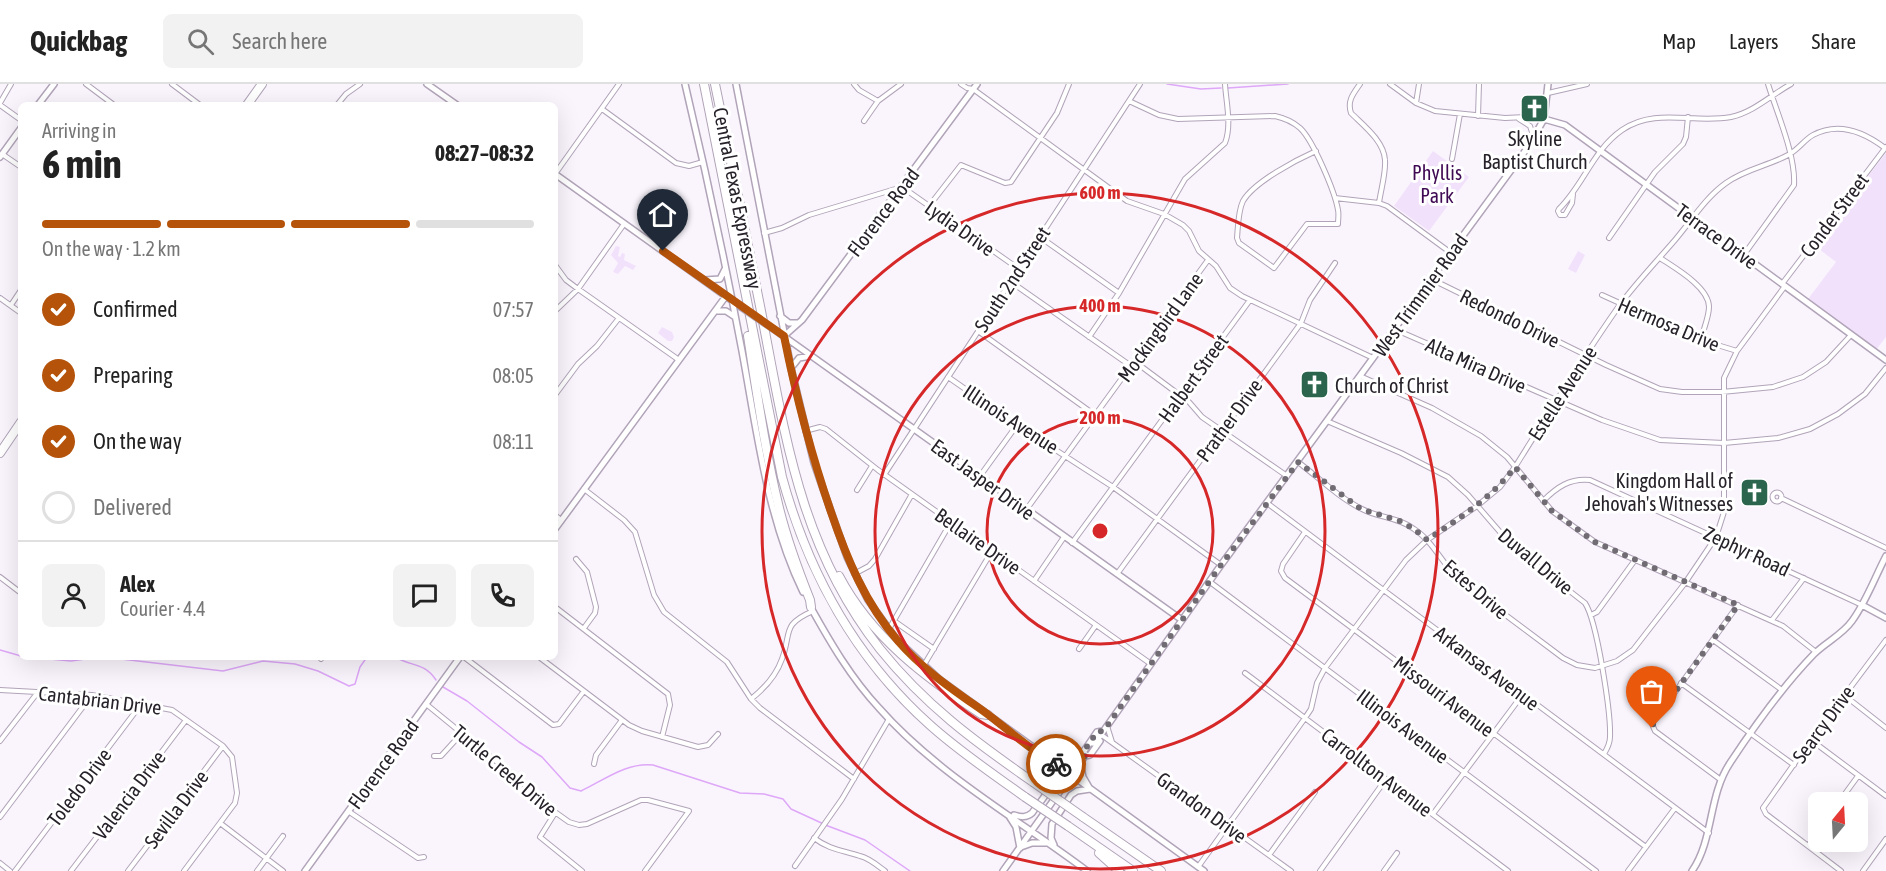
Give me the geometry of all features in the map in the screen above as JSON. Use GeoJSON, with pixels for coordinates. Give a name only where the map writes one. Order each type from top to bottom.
{"type":"FeatureCollection","features":[{"type":"Feature","properties":{"kind":"highway","name":"Central Texas Expressway"},"geometry":{"type":"LineString","coordinates":[[704,84],[782,477],[794,518],[816,571],[840,617],[858,644],[904,700],[931,726],[1025,797],[1133,871]]}},
{"type":"Feature","properties":{"kind":"highway","name":"Central Texas Expressway"},"geometry":{"type":"LineString","coordinates":[[715,84],[787,445],[803,506],[815,537],[841,590],[861,623],[909,683],[958,728],[1161,871]]}},
{"type":"Feature","properties":{"kind":"highway"},"geometry":{"type":"LineString","coordinates":[[720,84],[720,108]]}},
{"type":"Feature","properties":{"kind":"highway"},"geometry":{"type":"LineString","coordinates":[[249,102],[260,85]]}},
{"type":"Feature","properties":{"kind":"highway"},"geometry":{"type":"LineString","coordinates":[[751,326],[748,334],[759,407],[779,508],[812,609]]}},
{"type":"Feature","properties":{"kind":"highway"},"geometry":{"type":"LineString","coordinates":[[0,453],[18,426]]}},
{"type":"Feature","properties":{"kind":"highway"},"geometry":{"type":"LineString","coordinates":[[815,537],[824,547],[855,602],[897,652],[946,691],[981,714],[988,715]]}},
{"type":"Feature","properties":{"kind":"highway"},"geometry":{"type":"LineString","coordinates":[[1083,837],[1119,871]]}},
{"type":"Feature","properties":{"kind":"highway"},"geometry":{"type":"LineString","coordinates":[[1149,863],[1167,871]]}},
{"type":"Feature","properties":{"kind":"street"},"geometry":{"type":"LineString","coordinates":[[12,84],[0,104],[18,118]]}},
{"type":"Feature","properties":{"kind":"street"},"geometry":{"type":"LineString","coordinates":[[40,102],[54,84]]}},
{"type":"Feature","properties":{"kind":"street"},"geometry":{"type":"LineString","coordinates":[[86,84],[110,102]]}},
{"type":"Feature","properties":{"kind":"street"},"geometry":{"type":"LineString","coordinates":[[172,84],[196,102]]}},
{"type":"Feature","properties":{"kind":"street"},"geometry":{"type":"LineString","coordinates":[[340,102],[346,94],[360,84]]}},
{"type":"Feature","properties":{"kind":"street"},"geometry":{"type":"LineString","coordinates":[[427,84],[453,102]]}},
{"type":"Feature","properties":{"kind":"street"},"geometry":{"type":"LineString","coordinates":[[558,170],[619,84]]}},
{"type":"Feature","properties":{"kind":"street"},"geometry":{"type":"LineString","coordinates":[[685,84],[704,162],[769,492],[791,566],[812,609],[847,667],[889,719],[911,741],[1087,871]]}},
{"type":"Feature","properties":{"kind":"street"},"geometry":{"type":"LineString","coordinates":[[736,84],[784,336],[813,463],[854,574],[872,606],[889,630],[923,666],[1204,871]]}},
{"type":"Feature","properties":{"kind":"street"},"geometry":{"type":"LineString","coordinates":[[854,84],[859,90],[878,101]]}},
{"type":"Feature","properties":{"kind":"street"},"geometry":{"type":"LineString","coordinates":[[864,121],[878,101],[901,84]]}},
{"type":"Feature","properties":{"kind":"street"},"geometry":{"type":"LineString","coordinates":[[961,84],[967,88],[973,86],[1127,201],[1164,214],[1183,225],[1189,231],[1199,251],[1216,266],[1230,288],[1250,300],[1301,322],[1373,358]]}},
{"type":"Feature","properties":{"kind":"street"},"geometry":{"type":"LineString","coordinates":[[929,206],[961,165],[1005,183],[1011,182],[1057,113],[1069,84]]}},
{"type":"Feature","properties":{"kind":"street","name":"South 2nd Street"},"geometry":{"type":"LineString","coordinates":[[884,475],[1140,84]]}},
{"type":"Feature","properties":{"kind":"street"},"geometry":{"type":"LineString","coordinates":[[1089,337],[1119,293],[1185,179],[1225,142],[1228,117],[1225,84]]}},
{"type":"Feature","properties":{"kind":"street"},"geometry":{"type":"LineString","coordinates":[[1360,84],[1351,97],[1349,107],[1376,140],[1384,154],[1386,161],[1379,203]]}},
{"type":"Feature","properties":{"kind":"street"},"geometry":{"type":"LineString","coordinates":[[1390,84],[1416,103],[1435,111],[1478,116],[1544,119]]}},
{"type":"Feature","properties":{"kind":"street"},"geometry":{"type":"LineString","coordinates":[[1416,103],[1419,84]]}},
{"type":"Feature","properties":{"kind":"street"},"geometry":{"type":"LineString","coordinates":[[1478,116],[1479,84]]}},
{"type":"Feature","properties":{"kind":"street","name":"West Trimmier Road"},"geometry":{"type":"LineString","coordinates":[[1003,871],[1085,756],[1090,755],[1104,731],[1221,565],[1534,139],[1544,119],[1548,84]]}},
{"type":"Feature","properties":{"kind":"street"},"geometry":{"type":"LineString","coordinates":[[1548,93],[1587,84]]}},
{"type":"Feature","properties":{"kind":"street"},"geometry":{"type":"LineString","coordinates":[[1743,256],[1794,185],[1795,174],[1790,154],[1768,84]]}},
{"type":"Feature","properties":{"kind":"street"},"geometry":{"type":"LineString","coordinates":[[1573,194],[1558,209],[1560,215],[1565,214],[1570,208],[1580,178],[1601,151],[1618,133],[1641,121],[1658,117],[1734,116],[1749,111],[1791,84]]}},
{"type":"Feature","properties":{"kind":"street","name":"Florence Road"},"geometry":{"type":"LineString","coordinates":[[784,336],[800,323],[973,86]]}},
{"type":"Feature","properties":{"kind":"street"},"geometry":{"type":"LineString","coordinates":[[1129,101],[1166,117],[1186,119],[1265,115],[1284,118],[1300,128],[1316,151],[1335,198],[1338,224],[1307,224],[1274,268],[1239,243],[1237,238],[1242,205],[1249,194],[1281,168],[1316,151]]}},
{"type":"Feature","properties":{"kind":"street"},"geometry":{"type":"LineString","coordinates":[[602,109],[676,163],[689,166],[704,162]]}},
{"type":"Feature","properties":{"kind":"street"},"geometry":{"type":"LineString","coordinates":[[1452,159],[1460,114]]}},
{"type":"Feature","properties":{"kind":"street"},"geometry":{"type":"LineString","coordinates":[[1609,238],[1663,162],[1683,144],[1688,117]]}},
{"type":"Feature","properties":{"kind":"street"},"geometry":{"type":"LineString","coordinates":[[1519,118],[1530,126],[1534,139]]}},
{"type":"Feature","properties":{"kind":"street","name":"Terrace Drive"},"geometry":{"type":"LineString","coordinates":[[1544,119],[1565,125],[1886,360]]}},
{"type":"Feature","properties":{"kind":"street","name":"Estelle Avenue"},"geometry":{"type":"LineString","coordinates":[[1198,867],[1311,709],[1317,683],[1325,668],[1382,590],[1406,560],[1427,540],[1478,506],[1500,487],[1621,304],[1693,219],[1705,201],[1742,173],[1790,154],[1813,135],[1836,129],[1860,132],[1885,147]]}},
{"type":"Feature","properties":{"kind":"street"},"geometry":{"type":"LineString","coordinates":[[18,132],[1,156],[18,165]]}},
{"type":"Feature","properties":{"kind":"street","name":"Conder Street"},"geometry":{"type":"LineString","coordinates":[[1602,667],[1617,661],[1633,650],[1685,583],[1716,537],[1724,512],[1722,392],[1724,378],[1737,351],[1885,147]]}},
{"type":"Feature","properties":{"kind":"street","name":"East Jasper Drive"},"geometry":{"type":"LineString","coordinates":[[558,176],[1182,620]]}},
{"type":"Feature","properties":{"kind":"street"},"geometry":{"type":"LineString","coordinates":[[764,233],[902,186]]}},
{"type":"Feature","properties":{"kind":"street","name":"Lydia Drive"},"geometry":{"type":"LineString","coordinates":[[902,186],[1018,269]]}},
{"type":"Feature","properties":{"kind":"street"},"geometry":{"type":"LineString","coordinates":[[1335,198],[1379,203],[1450,253]]}},
{"type":"Feature","properties":{"kind":"street"},"geometry":{"type":"LineString","coordinates":[[558,308],[578,289],[624,224]]}},
{"type":"Feature","properties":{"kind":"street"},"geometry":{"type":"LineString","coordinates":[[1040,237],[1119,293]]}},
{"type":"Feature","properties":{"kind":"street"},"geometry":{"type":"LineString","coordinates":[[1660,258],[1699,286],[1706,295],[1709,307],[1701,340]]}},
{"type":"Feature","properties":{"kind":"street","name":"Mockingbird Lane"},"geometry":{"type":"LineString","coordinates":[[1026,510],[1208,260]]}},
{"type":"Feature","properties":{"kind":"street","name":"Prather Drive"},"geometry":{"type":"LineString","coordinates":[[1117,575],[1301,322],[1311,300],[1335,264]]}},
{"type":"Feature","properties":{"kind":"street"},"geometry":{"type":"LineString","coordinates":[[704,279],[720,279],[725,267]]}},
{"type":"Feature","properties":{"kind":"street"},"geometry":{"type":"LineString","coordinates":[[558,270],[578,289],[680,360]]}},
{"type":"Feature","properties":{"kind":"street","name":"Redondo Drive"},"geometry":{"type":"LineString","coordinates":[[1431,279],[1586,355],[1660,388],[1682,392],[1722,392],[1773,387],[1803,377],[1826,362],[1851,335]]}},
{"type":"Feature","properties":{"kind":"street"},"geometry":{"type":"LineString","coordinates":[[1011,282],[1131,366]]}},
{"type":"Feature","properties":{"kind":"street"},"geometry":{"type":"LineString","coordinates":[[11,305],[18,294]]}},
{"type":"Feature","properties":{"kind":"street","name":"Hermosa Drive"},"geometry":{"type":"LineString","coordinates":[[1602,295],[1701,340],[1737,351]]}},
{"type":"Feature","properties":{"kind":"street"},"geometry":{"type":"LineString","coordinates":[[0,298],[18,311]]}},
{"type":"Feature","properties":{"kind":"street"},"geometry":{"type":"LineString","coordinates":[[558,524],[715,312],[729,298]]}},
{"type":"Feature","properties":{"kind":"street","name":"Halbert Street"},"geometry":{"type":"LineString","coordinates":[[1072,543],[1250,300]]}},
{"type":"Feature","properties":{"kind":"street"},"geometry":{"type":"LineString","coordinates":[[715,312],[726,311],[735,318]]}},
{"type":"Feature","properties":{"kind":"street"},"geometry":{"type":"LineString","coordinates":[[780,316],[789,323],[800,323]]}},
{"type":"Feature","properties":{"kind":"street"},"geometry":{"type":"LineString","coordinates":[[558,391],[578,364],[597,346],[619,318]]}},
{"type":"Feature","properties":{"kind":"street","name":"Alta Mira Drive"},"geometry":{"type":"LineString","coordinates":[[1394,329],[1602,420],[1660,440],[1724,443],[1778,438],[1810,429],[1838,414],[1864,394],[1886,368]]}},
{"type":"Feature","properties":{"kind":"street"},"geometry":{"type":"LineString","coordinates":[[978,331],[1095,415]]}},
{"type":"Feature","properties":{"kind":"street"},"geometry":{"type":"LineString","coordinates":[[791,368],[800,358],[811,356]]}},
{"type":"Feature","properties":{"kind":"street"},"geometry":{"type":"LineString","coordinates":[[1134,362],[1180,396],[1202,417],[1287,476]]}},
{"type":"Feature","properties":{"kind":"street"},"geometry":{"type":"LineString","coordinates":[[1360,376],[1453,418],[1488,441],[1515,467],[1552,511],[1595,542],[1772,620],[1793,633],[1816,652]]}},
{"type":"Feature","properties":{"kind":"street","name":"Illinois Avenue"},"geometry":{"type":"LineString","coordinates":[[948,377],[1113,487],[1221,565]]}},
{"type":"Feature","properties":{"kind":"street","name":"Duvall Drive"},"geometry":{"type":"LineString","coordinates":[[1327,421],[1432,467],[1456,483],[1513,547],[1577,596],[1591,615],[1602,667],[1610,738],[1604,754]]}},
{"type":"Feature","properties":{"kind":"street"},"geometry":{"type":"LineString","coordinates":[[979,476],[1017,425]]}},
{"type":"Feature","properties":{"kind":"street","name":"Bellaire Drive"},"geometry":{"type":"LineString","coordinates":[[805,431],[820,427],[826,429],[884,475],[1151,664]]}},
{"type":"Feature","properties":{"kind":"street","name":"Estes Drive"},"geometry":{"type":"LineString","coordinates":[[1298,462],[1361,509],[1400,521],[1414,529],[1427,540],[1446,568],[1460,581],[1555,653],[1577,665],[1602,667]]}},
{"type":"Feature","properties":{"kind":"street"},"geometry":{"type":"LineString","coordinates":[[857,490],[872,466]]}},
{"type":"Feature","properties":{"kind":"street","name":"Zephyr Road"},"geometry":{"type":"LineString","coordinates":[[1543,501],[1568,482],[1579,479],[1590,480],[1886,618]]}},
{"type":"Feature","properties":{"kind":"street"},"geometry":{"type":"LineString","coordinates":[[584,489],[624,520],[634,532],[654,595],[664,612],[727,662],[751,699],[854,779]]}},
{"type":"Feature","properties":{"kind":"street"},"geometry":{"type":"LineString","coordinates":[[854,574],[875,559],[912,494]]}},
{"type":"Feature","properties":{"kind":"street"},"geometry":{"type":"LineString","coordinates":[[1781,498],[1886,548]]}},
{"type":"Feature","properties":{"kind":"street","name":"Arkansas Avenue"},"geometry":{"type":"LineString","coordinates":[[1267,503],[1708,833]]}},
{"type":"Feature","properties":{"kind":"street"},"geometry":{"type":"LineString","coordinates":[[889,630],[951,522]]}},
{"type":"Feature","properties":{"kind":"street","name":"Missouri Avenue"},"geometry":{"type":"LineString","coordinates":[[1305,532],[1283,564],[1281,571],[1285,578],[1646,847]]}},
{"type":"Feature","properties":{"kind":"street"},"geometry":{"type":"LineString","coordinates":[[1034,581],[1064,537]]}},
{"type":"Feature","properties":{"kind":"street"},"geometry":{"type":"LineString","coordinates":[[923,666],[992,551]]}},
{"type":"Feature","properties":{"kind":"street"},"geometry":{"type":"LineString","coordinates":[[1692,871],[1708,833],[1721,780],[1728,765],[1782,690],[1816,652],[1843,632],[1862,605],[1886,556]]}},
{"type":"Feature","properties":{"kind":"street"},"geometry":{"type":"LineString","coordinates":[[576,559],[587,572],[596,606],[595,613],[584,628]]}},
{"type":"Feature","properties":{"kind":"street"},"geometry":{"type":"LineString","coordinates":[[1591,615],[1597,612],[1635,560]]}},
{"type":"Feature","properties":{"kind":"street"},"geometry":{"type":"LineString","coordinates":[[0,577],[18,590]]}},
{"type":"Feature","properties":{"kind":"street"},"geometry":{"type":"LineString","coordinates":[[1772,620],[1804,578]]}},
{"type":"Feature","properties":{"kind":"street","name":"Illinois Avenue"},"geometry":{"type":"LineString","coordinates":[[1210,582],[1596,871]]}},
{"type":"Feature","properties":{"kind":"street"},"geometry":{"type":"LineString","coordinates":[[1721,780],[1652,728],[1654,721],[1738,605]]}},
{"type":"Feature","properties":{"kind":"street"},"geometry":{"type":"LineString","coordinates":[[558,609],[668,694],[670,705],[662,736]]}},
{"type":"Feature","properties":{"kind":"street"},"geometry":{"type":"LineString","coordinates":[[751,699],[766,686],[778,667],[783,657],[789,627],[812,609]]}},
{"type":"Feature","properties":{"kind":"street"},"geometry":{"type":"LineString","coordinates":[[894,621],[934,649]]}},
{"type":"Feature","properties":{"kind":"street"},"geometry":{"type":"LineString","coordinates":[[1079,649],[1096,625]]}},
{"type":"Feature","properties":{"kind":"street"},"geometry":{"type":"LineString","coordinates":[[1713,640],[1782,690]]}},
{"type":"Feature","properties":{"kind":"street","name":"Searcy Drive"},"geometry":{"type":"LineString","coordinates":[[1808,846],[1763,810],[1811,740],[1886,640]]}},
{"type":"Feature","properties":{"kind":"street","name":"Florence Road"},"geometry":{"type":"LineString","coordinates":[[305,871],[460,660]]}},
{"type":"Feature","properties":{"kind":"street"},"geometry":{"type":"LineString","coordinates":[[466,660],[553,724],[559,724],[584,691]]}},
{"type":"Feature","properties":{"kind":"street"},"geometry":{"type":"LineString","coordinates":[[543,660],[622,720],[642,731],[698,747],[708,745],[718,734]]}},
{"type":"Feature","properties":{"kind":"street","name":"Carrollton Avenue"},"geometry":{"type":"LineString","coordinates":[[1245,672],[1508,871]]}},
{"type":"Feature","properties":{"kind":"street"},"geometry":{"type":"LineString","coordinates":[[1681,683],[1794,765]]}},
{"type":"Feature","properties":{"kind":"street","name":"Cantabrian Drive"},"geometry":{"type":"LineString","coordinates":[[0,690],[92,695],[172,710],[223,746]]}},
{"type":"Feature","properties":{"kind":"street"},"geometry":{"type":"LineString","coordinates":[[0,741],[38,691]]}},
{"type":"Feature","properties":{"kind":"street"},"geometry":{"type":"LineString","coordinates":[[1433,814],[1523,694]]}},
{"type":"Feature","properties":{"kind":"street"},"geometry":{"type":"LineString","coordinates":[[0,817],[92,695]]}},
{"type":"Feature","properties":{"kind":"street"},"geometry":{"type":"LineString","coordinates":[[1844,695],[1886,728]]}},
{"type":"Feature","properties":{"kind":"street","name":"Toledo Drive"},"geometry":{"type":"LineString","coordinates":[[13,871],[142,703]]}},
{"type":"Feature","properties":{"kind":"street","name":"Turtle Creek Drive"},"geometry":{"type":"LineString","coordinates":[[426,704],[524,784],[545,805],[569,822],[579,825],[587,824],[641,800],[689,811],[645,871]]}},
{"type":"Feature","properties":{"kind":"street"},"geometry":{"type":"LineString","coordinates":[[795,866],[854,779],[889,719]]}},
{"type":"Feature","properties":{"kind":"street","name":"Valencia Drive"},"geometry":{"type":"LineString","coordinates":[[70,871],[186,720]]}},
{"type":"Feature","properties":{"kind":"street"},"geometry":{"type":"LineString","coordinates":[[594,764],[596,754],[622,720]]}},
{"type":"Feature","properties":{"kind":"street"},"geometry":{"type":"LineString","coordinates":[[1104,731],[1112,743]]}},
{"type":"Feature","properties":{"kind":"street","name":"West Trimmier Road"},"geometry":{"type":"LineString","coordinates":[[1085,756],[1084,751],[1097,732],[1104,731]]}},
{"type":"Feature","properties":{"kind":"street","name":"Grandon Drive"},"geometry":{"type":"LineString","coordinates":[[1104,731],[1112,743],[1291,871]]}},
{"type":"Feature","properties":{"kind":"street"},"geometry":{"type":"LineString","coordinates":[[434,756],[441,756],[462,733]]}},
{"type":"Feature","properties":{"kind":"street"},"geometry":{"type":"LineString","coordinates":[[1811,740],[1886,796]]}},
{"type":"Feature","properties":{"kind":"street"},"geometry":{"type":"LineString","coordinates":[[184,871],[237,798],[232,757],[223,746]]}},
{"type":"Feature","properties":{"kind":"street","name":"Sevilla Drive"},"geometry":{"type":"LineString","coordinates":[[128,871],[223,746]]}},
{"type":"Feature","properties":{"kind":"street"},"geometry":{"type":"LineString","coordinates":[[1006,813],[1020,817],[1032,813],[1054,778],[1053,766],[1047,758]]}},
{"type":"Feature","properties":{"kind":"street"},"geometry":{"type":"LineString","coordinates":[[1053,763],[1065,765],[1080,763],[1083,776],[1090,789]]}},
{"type":"Feature","properties":{"kind":"street"},"geometry":{"type":"LineString","coordinates":[[1846,792],[1858,776]]}},
{"type":"Feature","properties":{"kind":"street"},"geometry":{"type":"LineString","coordinates":[[1320,871],[1386,779]]}},
{"type":"Feature","properties":{"kind":"street"},"geometry":{"type":"LineString","coordinates":[[1052,845],[1050,838],[1052,824],[1071,795],[1077,791],[1090,789]]}},
{"type":"Feature","properties":{"kind":"street"},"geometry":{"type":"LineString","coordinates":[[1269,855],[1315,792]]}},
{"type":"Feature","properties":{"kind":"street"},"geometry":{"type":"LineString","coordinates":[[1628,871],[1674,808]]}},
{"type":"Feature","properties":{"kind":"street"},"geometry":{"type":"LineString","coordinates":[[348,812],[418,858],[424,857]]}},
{"type":"Feature","properties":{"kind":"street"},"geometry":{"type":"LineString","coordinates":[[555,813],[540,837],[582,871]]}},
{"type":"Feature","properties":{"kind":"street"},"geometry":{"type":"LineString","coordinates":[[1006,813],[1016,827],[1020,848],[1032,843],[1052,845]]}},
{"type":"Feature","properties":{"kind":"street"},"geometry":{"type":"LineString","coordinates":[[220,823],[283,871]]}},
{"type":"Feature","properties":{"kind":"street"},"geometry":{"type":"LineString","coordinates":[[257,871],[284,836]]}},
{"type":"Feature","properties":{"kind":"street"},"geometry":{"type":"LineString","coordinates":[[814,838],[843,853],[873,861],[885,871]]}},
{"type":"Feature","properties":{"kind":"street"},"geometry":{"type":"LineString","coordinates":[[1863,871],[1886,839]]}},
{"type":"Feature","properties":{"kind":"street"},"geometry":{"type":"LineString","coordinates":[[1816,852],[1841,871]]}},
{"type":"Feature","properties":{"kind":"street"},"geometry":{"type":"LineString","coordinates":[[1384,871],[1397,853]]}},
{"type":"Feature","properties":{"kind":"street"},"geometry":{"type":"LineString","coordinates":[[0,863],[13,871]]}},
{"type":"Feature","properties":{"kind":"green space","name":"Phyllis Park"},"geometry":{"type":"Polygon","coordinates":[[[1433,151],[1469,177],[1429,231],[1394,206],[1433,151]]]}},
{"type":"Feature","properties":{"kind":"green space"},"geometry":{"type":"Polygon","coordinates":[[[1886,153],[1886,337],[1876,350],[1808,299],[1836,262],[1815,246],[1886,153]]]}},
{"type":"Feature","properties":{"kind":"green space"},"geometry":{"type":"Polygon","coordinates":[[[616,246],[620,247],[618,256],[625,254],[624,260],[636,266],[633,270],[625,266],[618,274],[613,272],[618,263],[611,255],[616,246]]]}},
{"type":"Feature","properties":{"kind":"green space"},"geometry":{"type":"Polygon","coordinates":[[[1578,251],[1585,255],[1576,273],[1568,269],[1578,251]]]}},
{"type":"Feature","properties":{"kind":"green space"},"geometry":{"type":"Polygon","coordinates":[[[662,327],[672,332],[674,337],[672,341],[668,341],[658,333],[662,327]]]}},
{"type":"Feature","properties":{"kind":"waterway"},"geometry":{"type":"LineString","coordinates":[[1167,84],[1201,89],[1221,88]]}},
{"type":"Feature","properties":{"kind":"waterway"},"geometry":{"type":"LineString","coordinates":[[1228,88],[1288,84]]}},
{"type":"Feature","properties":{"kind":"waterway"},"geometry":{"type":"LineString","coordinates":[[0,650],[18,655]]}},
{"type":"Feature","properties":{"kind":"waterway"},"geometry":{"type":"LineString","coordinates":[[60,660],[78,660]]}},
{"type":"Feature","properties":{"kind":"waterway"},"geometry":{"type":"LineString","coordinates":[[130,660],[223,671],[263,661],[295,664],[318,671],[349,686],[355,684],[360,667],[365,660]]}},
{"type":"Feature","properties":{"kind":"waterway"},"geometry":{"type":"LineString","coordinates":[[401,660],[422,667],[436,680]]}},
{"type":"Feature","properties":{"kind":"waterway"},"geometry":{"type":"LineString","coordinates":[[443,687],[467,701],[542,757],[570,788],[581,791],[625,769],[653,765],[740,793],[764,794],[783,799],[791,809],[865,840],[910,871]]}},
{"type":"Feature","properties":{"kind":"way so far"},"geometry":{"type":"LineString","coordinates":[[1056,764],[1080,763],[1085,756],[1084,751],[1097,732],[1103,731],[1107,726],[1221,565],[1298,462],[1361,509],[1400,521],[1427,540],[1478,506],[1500,487],[1515,467],[1552,511],[1595,542],[1738,605],[1654,721],[1652,728]]}},
{"type":"Feature","properties":{"kind":"place","name":"Skyline Baptist Church"},"geometry":{"type":"Point","coordinates":[1535,108]}},
{"type":"Feature","properties":{"kind":"place","name":"Church of Christ"},"geometry":{"type":"Point","coordinates":[1314,385]}},
{"type":"Feature","properties":{"kind":"place","name":"Kingdom Hall of Jehovah's Witnesses"},"geometry":{"type":"Point","coordinates":[1754,492]}},
{"type":"Feature","properties":{"kind":"route"},"geometry":{"type":"LineString","coordinates":[[663,251],[784,336],[813,463],[840,539],[861,588],[889,630],[906,650],[939,679],[1056,764]]}}]}
